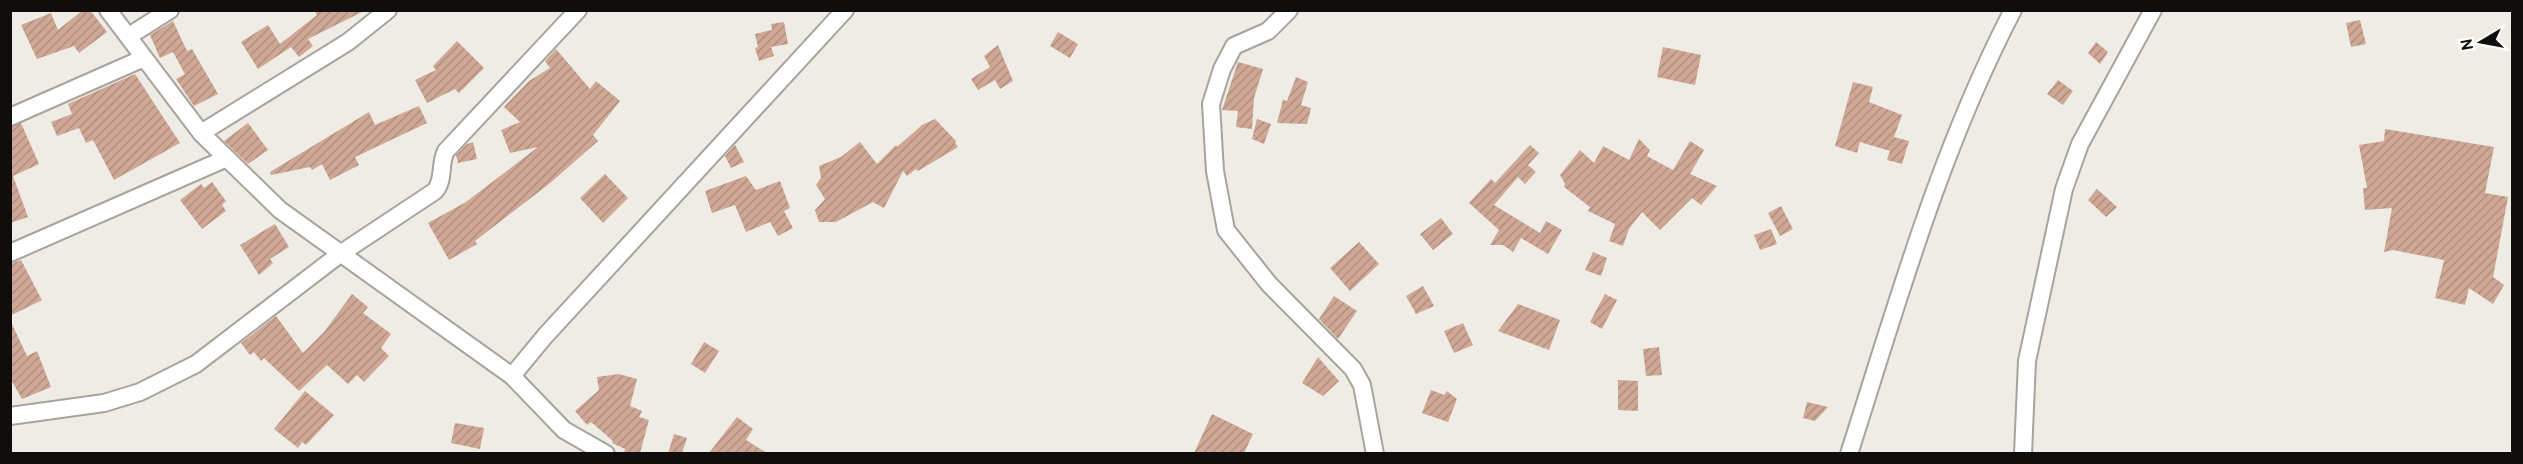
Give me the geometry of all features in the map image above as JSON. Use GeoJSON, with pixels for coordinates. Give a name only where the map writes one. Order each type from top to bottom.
{"type":"FeatureCollection","features":[{"type":"Feature","properties":{"kind":"street"},"geometry":{"type":"LineString","coordinates":[[108,10],[201,133],[280,210],[512,375],[564,430],[606,453]]}},
{"type":"Feature","properties":{"kind":"street"},"geometry":{"type":"LineString","coordinates":[[129,36],[170,10]]}},
{"type":"Feature","properties":{"kind":"street"},"geometry":{"type":"LineString","coordinates":[[201,133],[348,42],[388,10]]}},
{"type":"Feature","properties":{"kind":"street"},"geometry":{"type":"LineString","coordinates":[[10,416],[104,403],[140,392],[196,364],[340,254],[435,192],[441,184],[441,160],[446,151],[578,10]]}},
{"type":"Feature","properties":{"kind":"street"},"geometry":{"type":"LineString","coordinates":[[512,375],[545,336],[845,10]]}},
{"type":"Feature","properties":{"kind":"street"},"geometry":{"type":"LineString","coordinates":[[1289,10],[1268,31],[1234,46],[1222,69],[1211,104],[1215,171],[1226,230],[1269,284],[1353,369],[1362,385],[1375,453]]}},
{"type":"Feature","properties":{"kind":"street"},"geometry":{"type":"LineString","coordinates":[[1849,453],[1923,221],[1988,59],[2013,10]]}},
{"type":"Feature","properties":{"kind":"street"},"geometry":{"type":"LineString","coordinates":[[2023,453],[2027,361],[2064,189],[2080,144],[2153,10]]}},
{"type":"Feature","properties":{"kind":"street"},"geometry":{"type":"LineString","coordinates":[[10,117],[144,58]]}},
{"type":"Feature","properties":{"kind":"street"},"geometry":{"type":"LineString","coordinates":[[10,253],[227,158]]}},
{"type":"Feature","properties":{"kind":"building"},"geometry":{"type":"Polygon","coordinates":[[[83,10],[90,10],[107,32],[79,53],[74,46],[37,59],[21,25],[51,13],[58,30],[83,10]]]}},
{"type":"Feature","properties":{"kind":"building"},"geometry":{"type":"Polygon","coordinates":[[[314,10],[366,10],[308,39],[313,46],[299,57],[291,47],[258,69],[241,42],[268,25],[280,44],[317,15],[314,10]]]}},
{"type":"Feature","properties":{"kind":"building"},"geometry":{"type":"Polygon","coordinates":[[[2360,20],[2366,44],[2351,47],[2346,23],[2360,20]]]}},
{"type":"Feature","properties":{"kind":"building"},"geometry":{"type":"Polygon","coordinates":[[[173,21],[187,51],[192,49],[218,94],[194,106],[176,79],[185,74],[173,52],[160,58],[150,35],[173,21]]]}},
{"type":"Feature","properties":{"kind":"building"},"geometry":{"type":"Polygon","coordinates":[[[784,22],[788,44],[771,47],[774,56],[759,61],[755,48],[758,47],[755,34],[772,30],[771,24],[784,22]]]}},
{"type":"Feature","properties":{"kind":"building"},"geometry":{"type":"Polygon","coordinates":[[[1058,32],[1078,44],[1070,58],[1050,46],[1058,32]]]}},
{"type":"Feature","properties":{"kind":"building"},"geometry":{"type":"Polygon","coordinates":[[[457,41],[484,68],[459,93],[455,89],[427,103],[415,80],[436,70],[433,66],[457,41]]]}},
{"type":"Feature","properties":{"kind":"building"},"geometry":{"type":"Polygon","coordinates":[[[2096,42],[2108,52],[2100,64],[2088,53],[2096,42]]]}},
{"type":"Feature","properties":{"kind":"building"},"geometry":{"type":"Polygon","coordinates":[[[998,45],[1013,81],[1000,89],[995,80],[978,90],[971,79],[990,67],[984,56],[998,45]]]}},
{"type":"Feature","properties":{"kind":"building"},"geometry":{"type":"Polygon","coordinates":[[[1663,47],[1701,55],[1695,85],[1657,77],[1663,47]]]}},
{"type":"Feature","properties":{"kind":"building"},"geometry":{"type":"Polygon","coordinates":[[[556,49],[590,89],[596,81],[620,101],[593,135],[598,141],[549,184],[475,241],[477,244],[449,260],[428,223],[466,202],[538,147],[510,153],[501,130],[520,122],[504,107],[529,81],[550,68],[545,61],[556,49]]]}},
{"type":"Feature","properties":{"kind":"building"},"geometry":{"type":"Polygon","coordinates":[[[1238,62],[1263,69],[1254,98],[1252,129],[1236,127],[1238,111],[1222,110],[1238,62]]]}},
{"type":"Feature","properties":{"kind":"building"},"geometry":{"type":"Polygon","coordinates":[[[135,74],[180,143],[114,180],[93,140],[86,143],[79,128],[57,136],[51,122],[72,114],[68,104],[135,74]]]}},
{"type":"Feature","properties":{"kind":"building"},"geometry":{"type":"Polygon","coordinates":[[[1296,77],[1308,82],[1301,105],[1311,108],[1307,124],[1277,123],[1283,100],[1287,101],[1296,77]]]}},
{"type":"Feature","properties":{"kind":"building"},"geometry":{"type":"Polygon","coordinates":[[[2058,80],[2073,91],[2063,105],[2047,94],[2058,80]]]}},
{"type":"Feature","properties":{"kind":"building"},"geometry":{"type":"Polygon","coordinates":[[[1853,82],[1873,87],[1869,102],[1902,115],[1894,137],[1909,141],[1902,164],[1887,160],[1890,151],[1860,142],[1857,153],[1835,146],[1853,82]]]}},
{"type":"Feature","properties":{"kind":"building"},"geometry":{"type":"Polygon","coordinates":[[[419,106],[427,123],[355,157],[359,165],[330,180],[322,164],[312,170],[310,167],[271,175],[270,172],[369,112],[375,125],[419,106]]]}},
{"type":"Feature","properties":{"kind":"building"},"geometry":{"type":"Polygon","coordinates":[[[935,119],[956,141],[958,147],[907,176],[903,171],[884,208],[873,202],[836,222],[819,222],[815,210],[825,199],[816,185],[821,178],[819,166],[841,157],[860,142],[877,164],[896,145],[897,147],[922,125],[935,119]]]}},
{"type":"Feature","properties":{"kind":"building"},"geometry":{"type":"Polygon","coordinates":[[[1257,119],[1271,124],[1264,144],[1252,139],[1257,119]]]}},
{"type":"Feature","properties":{"kind":"building"},"geometry":{"type":"Polygon","coordinates":[[[21,123],[39,164],[13,176],[28,217],[10,223],[10,127],[21,123]]]}},
{"type":"Feature","properties":{"kind":"building"},"geometry":{"type":"Polygon","coordinates":[[[248,123],[268,150],[248,164],[224,141],[248,123]]]}},
{"type":"Feature","properties":{"kind":"building"},"geometry":{"type":"Polygon","coordinates":[[[2385,129],[2494,147],[2485,193],[2508,197],[2493,277],[2504,285],[2493,304],[2469,288],[2465,305],[2435,298],[2444,260],[2393,250],[2384,252],[2392,208],[2365,210],[2363,188],[2367,188],[2359,145],[2384,141],[2385,129]]]}},
{"type":"Feature","properties":{"kind":"building"},"geometry":{"type":"Polygon","coordinates":[[[1639,139],[1650,150],[1647,156],[1673,170],[1690,141],[1704,150],[1690,174],[1717,186],[1701,205],[1692,198],[1660,230],[1642,212],[1629,229],[1623,246],[1609,241],[1615,224],[1588,211],[1590,207],[1564,187],[1565,184],[1560,175],[1580,150],[1594,163],[1603,146],[1629,160],[1639,139]]]}},
{"type":"Feature","properties":{"kind":"building"},"geometry":{"type":"Polygon","coordinates":[[[473,142],[477,159],[458,163],[456,155],[467,144],[473,142]]]}},
{"type":"Feature","properties":{"kind":"building"},"geometry":{"type":"Polygon","coordinates":[[[735,145],[744,162],[731,168],[725,156],[735,145]]]}},
{"type":"Feature","properties":{"kind":"building"},"geometry":{"type":"Polygon","coordinates":[[[1530,145],[1539,153],[1528,165],[1536,172],[1525,184],[1518,177],[1494,205],[1540,233],[1546,221],[1562,230],[1548,254],[1521,238],[1513,252],[1503,245],[1490,245],[1499,230],[1469,203],[1491,179],[1495,183],[1530,145]]]}},
{"type":"Feature","properties":{"kind":"building"},"geometry":{"type":"Polygon","coordinates":[[[605,174],[628,198],[603,223],[580,198],[605,174]]]}},
{"type":"Feature","properties":{"kind":"building"},"geometry":{"type":"Polygon","coordinates":[[[746,176],[756,190],[780,181],[790,208],[784,211],[793,228],[778,236],[770,222],[746,232],[735,205],[712,213],[705,191],[746,176]]]}},
{"type":"Feature","properties":{"kind":"building"},"geometry":{"type":"Polygon","coordinates":[[[212,182],[226,201],[222,205],[226,211],[202,229],[180,200],[201,184],[204,188],[212,182]]]}},
{"type":"Feature","properties":{"kind":"building"},"geometry":{"type":"Polygon","coordinates":[[[2097,189],[2117,207],[2106,217],[2088,200],[2097,189]]]}},
{"type":"Feature","properties":{"kind":"building"},"geometry":{"type":"Polygon","coordinates":[[[1781,206],[1793,229],[1780,236],[1768,213],[1781,206]]]}},
{"type":"Feature","properties":{"kind":"building"},"geometry":{"type":"Polygon","coordinates":[[[1441,218],[1453,234],[1433,250],[1420,234],[1441,218]]]}},
{"type":"Feature","properties":{"kind":"building"},"geometry":{"type":"Polygon","coordinates":[[[275,224],[289,247],[270,259],[273,263],[259,275],[240,245],[275,224]]]}},
{"type":"Feature","properties":{"kind":"building"},"geometry":{"type":"Polygon","coordinates":[[[1771,229],[1777,244],[1760,250],[1754,235],[1771,229]]]}},
{"type":"Feature","properties":{"kind":"building"},"geometry":{"type":"Polygon","coordinates":[[[1359,242],[1379,264],[1350,291],[1330,268],[1359,242]]]}},
{"type":"Feature","properties":{"kind":"building"},"geometry":{"type":"Polygon","coordinates":[[[1593,252],[1607,258],[1601,276],[1585,270],[1593,252]]]}},
{"type":"Feature","properties":{"kind":"building"},"geometry":{"type":"Polygon","coordinates":[[[21,260],[42,300],[10,316],[10,264],[21,260]]]}},
{"type":"Feature","properties":{"kind":"building"},"geometry":{"type":"Polygon","coordinates":[[[1423,286],[1434,306],[1416,314],[1406,296],[1423,286]]]}},
{"type":"Feature","properties":{"kind":"building"},"geometry":{"type":"Polygon","coordinates":[[[352,294],[368,307],[363,313],[391,334],[381,348],[389,356],[364,382],[357,375],[348,384],[327,365],[299,391],[264,358],[261,361],[254,352],[250,355],[241,343],[276,316],[303,353],[324,332],[352,294]]]}},
{"type":"Feature","properties":{"kind":"building"},"geometry":{"type":"Polygon","coordinates":[[[1605,294],[1617,300],[1602,329],[1590,322],[1605,294]]]}},
{"type":"Feature","properties":{"kind":"building"},"geometry":{"type":"Polygon","coordinates":[[[1334,296],[1357,311],[1338,339],[1319,319],[1334,296]]]}},
{"type":"Feature","properties":{"kind":"building"},"geometry":{"type":"Polygon","coordinates":[[[1518,304],[1560,320],[1549,350],[1498,331],[1518,304]]]}},
{"type":"Feature","properties":{"kind":"building"},"geometry":{"type":"Polygon","coordinates":[[[10,320],[27,356],[37,351],[51,387],[22,399],[10,378],[10,320]]]}},
{"type":"Feature","properties":{"kind":"building"},"geometry":{"type":"Polygon","coordinates":[[[1463,323],[1473,345],[1454,353],[1444,331],[1463,323]]]}},
{"type":"Feature","properties":{"kind":"building"},"geometry":{"type":"Polygon","coordinates":[[[704,342],[719,351],[705,373],[691,364],[704,342]]]}},
{"type":"Feature","properties":{"kind":"building"},"geometry":{"type":"Polygon","coordinates":[[[1659,347],[1662,375],[1646,376],[1643,349],[1659,347]]]}},
{"type":"Feature","properties":{"kind":"building"},"geometry":{"type":"Polygon","coordinates":[[[1318,357],[1339,381],[1323,396],[1302,383],[1318,357]]]}},
{"type":"Feature","properties":{"kind":"building"},"geometry":{"type":"Polygon","coordinates":[[[619,374],[637,379],[630,406],[642,411],[639,417],[649,420],[640,453],[624,453],[625,449],[612,443],[613,441],[591,422],[587,425],[575,411],[599,390],[597,377],[619,374]]]}},
{"type":"Feature","properties":{"kind":"building"},"geometry":{"type":"Polygon","coordinates":[[[1618,380],[1638,381],[1638,411],[1618,410],[1618,380]]]}},
{"type":"Feature","properties":{"kind":"building"},"geometry":{"type":"Polygon","coordinates":[[[1431,390],[1444,395],[1447,391],[1457,399],[1448,422],[1422,413],[1431,390]]]}},
{"type":"Feature","properties":{"kind":"building"},"geometry":{"type":"Polygon","coordinates":[[[305,391],[334,415],[306,445],[302,442],[298,448],[274,429],[305,391]]]}},
{"type":"Feature","properties":{"kind":"building"},"geometry":{"type":"Polygon","coordinates":[[[1807,402],[1828,407],[1815,421],[1803,418],[1807,402]]]}},
{"type":"Feature","properties":{"kind":"building"},"geometry":{"type":"Polygon","coordinates":[[[1212,414],[1253,434],[1244,453],[1194,453],[1212,414]]]}},
{"type":"Feature","properties":{"kind":"building"},"geometry":{"type":"Polygon","coordinates":[[[737,417],[753,429],[746,440],[767,453],[709,453],[737,417]]]}},
{"type":"Feature","properties":{"kind":"building"},"geometry":{"type":"Polygon","coordinates":[[[455,423],[484,428],[480,449],[451,443],[455,423]]]}},
{"type":"Feature","properties":{"kind":"building"},"geometry":{"type":"Polygon","coordinates":[[[674,434],[687,438],[682,453],[668,453],[674,434]]]}}]}
